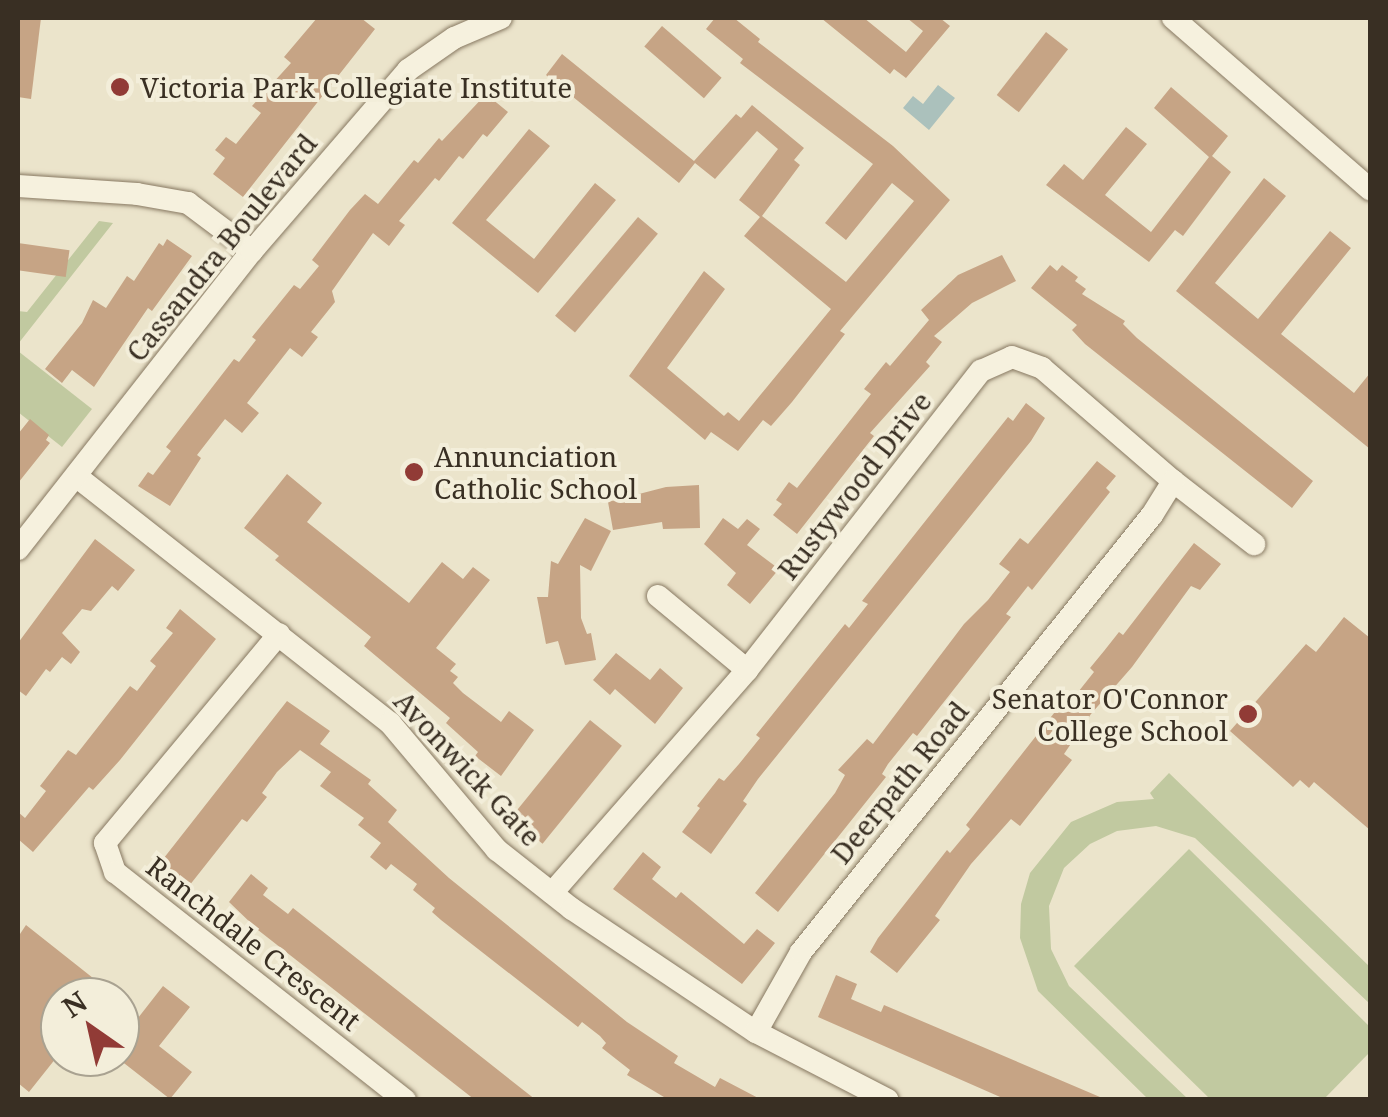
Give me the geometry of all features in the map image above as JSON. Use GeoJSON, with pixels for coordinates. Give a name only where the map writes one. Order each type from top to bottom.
{"type":"FeatureCollection","features":[{"type":"Feature","properties":{"kind":"street","name":"Cassandra Boulevard"},"geometry":{"type":"LineString","coordinates":[[18,549],[252,251],[408,70],[454,38],[500,18]]}},
{"type":"Feature","properties":{"kind":"street"},"geometry":{"type":"LineString","coordinates":[[1173,18],[1370,188]]}},
{"type":"Feature","properties":{"kind":"street"},"geometry":{"type":"LineString","coordinates":[[18,186],[137,194],[188,203],[252,251]]}},
{"type":"Feature","properties":{"kind":"street","name":"Rustywood Drive"},"geometry":{"type":"LineString","coordinates":[[552,893],[747,670],[981,371],[1012,357],[1042,368],[1173,481],[1254,544]]}},
{"type":"Feature","properties":{"kind":"street","name":"Avonwick Gate"},"geometry":{"type":"LineString","coordinates":[[76,476],[390,722],[497,850],[552,893],[756,1032],[888,1100]]}},
{"type":"Feature","properties":{"kind":"street","name":"Deerpath Road"},"geometry":{"type":"LineString","coordinates":[[756,1032],[801,952],[1152,515],[1173,481]]}},
{"type":"Feature","properties":{"kind":"street"},"geometry":{"type":"LineString","coordinates":[[658,596],[747,670]]}},
{"type":"Feature","properties":{"kind":"street","name":"Ranchdale Crescent"},"geometry":{"type":"LineString","coordinates":[[279,634],[105,843],[116,872],[404,1100]]}},
{"type":"Feature","properties":{"kind":"green space"},"geometry":{"type":"Polygon","coordinates":[[[99,221],[113,223],[18,344],[18,311],[27,312],[99,221]]]}},
{"type":"Feature","properties":{"kind":"green space"},"geometry":{"type":"Polygon","coordinates":[[[18,351],[92,409],[62,447],[18,412],[18,351]]]}},
{"type":"Feature","properties":{"kind":"green space"},"geometry":{"type":"Polygon","coordinates":[[[1169,773],[1370,967],[1370,1004],[1195,838],[1156,826],[1117,831],[1090,844],[1064,868],[1049,906],[1051,949],[1069,986],[1188,1099],[1148,1099],[1038,991],[1020,938],[1021,904],[1030,873],[1071,822],[1117,802],[1154,799],[1150,793],[1169,773]]]}},
{"type":"Feature","properties":{"kind":"green space"},"geometry":{"type":"Polygon","coordinates":[[[1189,849],[1370,1027],[1370,1052],[1324,1099],[1210,1099],[1074,966],[1189,849]]]}},
{"type":"Feature","properties":{"kind":"water"},"geometry":{"type":"Polygon","coordinates":[[[938,85],[955,98],[929,130],[903,108],[913,96],[923,104],[938,85]]]}},
{"type":"Feature","properties":{"kind":"building"},"geometry":{"type":"Polygon","coordinates":[[[18,18],[41,18],[31,99],[18,97],[18,18]]]}},
{"type":"Feature","properties":{"kind":"building"},"geometry":{"type":"Polygon","coordinates":[[[317,18],[361,18],[375,29],[243,197],[213,174],[225,158],[215,150],[226,137],[236,144],[261,113],[252,106],[291,63],[284,57],[317,18]]]}},
{"type":"Feature","properties":{"kind":"building"},"geometry":{"type":"Polygon","coordinates":[[[715,18],[734,18],[760,39],[758,42],[893,146],[950,200],[840,331],[845,334],[792,402],[771,426],[763,420],[738,451],[711,432],[705,440],[629,376],[704,271],[725,289],[667,368],[724,416],[728,412],[739,421],[831,309],[744,236],[760,217],[739,200],[778,149],[757,131],[715,179],[695,163],[679,183],[546,75],[562,54],[694,161],[736,114],[741,118],[752,105],[804,148],[794,160],[800,165],[762,216],[846,282],[914,201],[892,183],[846,240],[825,223],[873,164],[740,63],[743,59],[706,29],[715,18]]]}},
{"type":"Feature","properties":{"kind":"building"},"geometry":{"type":"Polygon","coordinates":[[[821,18],[864,18],[906,52],[923,31],[907,18],[940,18],[950,26],[906,78],[894,69],[890,74],[821,18]]]}},
{"type":"Feature","properties":{"kind":"building"},"geometry":{"type":"Polygon","coordinates":[[[662,26],[722,78],[704,98],[644,46],[662,26]]]}},
{"type":"Feature","properties":{"kind":"building"},"geometry":{"type":"Polygon","coordinates":[[[1046,32],[1068,49],[1019,112],[997,95],[1046,32]]]}},
{"type":"Feature","properties":{"kind":"building"},"geometry":{"type":"Polygon","coordinates":[[[1171,87],[1228,136],[1212,156],[1231,172],[1183,236],[1175,230],[1149,262],[1046,185],[1064,164],[1083,180],[1126,127],[1147,144],[1105,195],[1151,232],[1209,157],[1154,108],[1171,87]]]}},
{"type":"Feature","properties":{"kind":"building"},"geometry":{"type":"Polygon","coordinates":[[[486,94],[508,112],[463,159],[459,156],[439,181],[435,178],[399,221],[405,225],[389,246],[373,233],[332,291],[335,302],[311,332],[318,337],[302,357],[290,348],[247,403],[259,413],[242,433],[225,419],[197,455],[201,458],[170,506],[138,486],[148,472],[153,475],[171,451],[166,447],[234,359],[239,362],[256,340],[252,337],[294,285],[300,289],[319,266],[312,260],[350,210],[365,194],[378,204],[414,160],[418,163],[439,138],[442,141],[486,94]]]}},
{"type":"Feature","properties":{"kind":"building"},"geometry":{"type":"Polygon","coordinates":[[[529,129],[550,146],[486,220],[534,259],[595,183],[616,200],[538,293],[452,223],[529,129]]]}},
{"type":"Feature","properties":{"kind":"building"},"geometry":{"type":"Polygon","coordinates":[[[1264,178],[1286,196],[1215,283],[1258,319],[1330,231],[1351,248],[1281,334],[1354,393],[1370,373],[1370,449],[1176,291],[1264,178]]]}},
{"type":"Feature","properties":{"kind":"building"},"geometry":{"type":"Polygon","coordinates":[[[638,217],[658,234],[575,333],[555,316],[638,217]]]}},
{"type":"Feature","properties":{"kind":"building"},"geometry":{"type":"Polygon","coordinates":[[[167,239],[192,256],[152,311],[148,308],[94,387],[72,370],[62,383],[45,369],[82,323],[93,300],[106,308],[127,276],[134,281],[159,243],[163,246],[167,239]]]}},
{"type":"Feature","properties":{"kind":"building"},"geometry":{"type":"Polygon","coordinates":[[[18,243],[69,250],[66,277],[18,270],[18,243]]]}},
{"type":"Feature","properties":{"kind":"building"},"geometry":{"type":"Polygon","coordinates":[[[1002,255],[1016,281],[972,303],[934,336],[942,342],[926,362],[930,366],[870,433],[874,436],[797,534],[773,515],[782,504],[776,500],[789,482],[797,488],[871,394],[864,389],[886,362],[890,366],[929,320],[921,310],[958,275],[1002,255]]]}},
{"type":"Feature","properties":{"kind":"building"},"geometry":{"type":"Polygon","coordinates":[[[1050,265],[1057,271],[1062,265],[1078,277],[1075,281],[1086,289],[1082,294],[1125,321],[1123,324],[1137,338],[1313,481],[1292,508],[1085,344],[1072,330],[1077,325],[1031,288],[1050,265]]]}},
{"type":"Feature","properties":{"kind":"building"},"geometry":{"type":"Polygon","coordinates":[[[1026,403],[1045,418],[1031,441],[758,779],[743,801],[747,804],[711,854],[682,832],[700,808],[697,806],[719,778],[724,781],[739,764],[760,738],[756,735],[845,624],[849,628],[868,604],[862,601],[961,476],[1008,417],[1013,421],[1026,403]]]}},
{"type":"Feature","properties":{"kind":"building"},"geometry":{"type":"Polygon","coordinates":[[[30,419],[49,435],[46,440],[50,443],[18,483],[18,434],[30,419]]]}},
{"type":"Feature","properties":{"kind":"building"},"geometry":{"type":"Polygon","coordinates":[[[1097,461],[1116,476],[1106,488],[1110,492],[1032,590],[1028,586],[1006,614],[1011,617],[917,736],[913,733],[888,764],[882,774],[886,777],[778,912],[755,893],[835,793],[845,775],[838,770],[867,739],[873,744],[964,624],[1010,572],[999,564],[1020,538],[1028,544],[1097,461]]]}},
{"type":"Feature","properties":{"kind":"building"},"geometry":{"type":"Polygon","coordinates":[[[287,474],[322,503],[307,522],[409,603],[442,562],[463,579],[473,567],[490,580],[436,648],[456,664],[450,671],[458,677],[453,683],[463,693],[501,722],[509,711],[534,730],[501,776],[475,756],[478,752],[446,723],[450,718],[364,646],[371,637],[275,560],[279,556],[244,528],[287,474]]]}},
{"type":"Feature","properties":{"kind":"building"},"geometry":{"type":"Polygon","coordinates":[[[699,485],[700,528],[663,529],[662,522],[613,530],[608,502],[666,487],[699,485]]]}},
{"type":"Feature","properties":{"kind":"building"},"geometry":{"type":"Polygon","coordinates":[[[585,518],[611,531],[591,571],[580,565],[581,618],[587,634],[591,633],[596,660],[565,665],[558,641],[546,644],[537,597],[548,597],[551,561],[558,564],[585,518]]]}},
{"type":"Feature","properties":{"kind":"building"},"geometry":{"type":"Polygon","coordinates":[[[723,518],[738,529],[747,519],[760,529],[747,545],[779,569],[750,604],[727,585],[736,573],[704,544],[723,518]]]}},
{"type":"Feature","properties":{"kind":"building"},"geometry":{"type":"Polygon","coordinates":[[[95,539],[135,570],[118,591],[112,586],[91,611],[82,609],[62,633],[80,652],[71,664],[62,657],[50,672],[46,669],[26,696],[18,690],[18,643],[95,539]]]}},
{"type":"Feature","properties":{"kind":"building"},"geometry":{"type":"Polygon","coordinates":[[[1194,543],[1221,564],[1200,590],[1191,586],[1132,667],[1091,714],[1064,754],[1072,760],[1020,826],[1011,819],[971,864],[935,916],[940,920],[897,973],[870,952],[878,938],[947,850],[950,853],[970,829],[966,825],[1058,708],[1063,711],[1094,672],[1090,668],[1119,632],[1123,635],[1194,543]]]}},
{"type":"Feature","properties":{"kind":"building"},"geometry":{"type":"Polygon","coordinates":[[[180,609],[216,639],[120,760],[93,790],[89,787],[33,852],[18,839],[18,812],[25,818],[46,791],[40,786],[68,750],[76,755],[130,686],[137,691],[156,666],[150,661],[173,633],[166,628],[180,609]]]}},
{"type":"Feature","properties":{"kind":"building"},"geometry":{"type":"Polygon","coordinates":[[[1344,617],[1370,638],[1370,830],[1314,782],[1309,788],[1300,780],[1293,787],[1230,731],[1306,644],[1316,652],[1344,617]]]}},
{"type":"Feature","properties":{"kind":"building"},"geometry":{"type":"Polygon","coordinates":[[[616,653],[650,680],[660,668],[683,688],[655,724],[615,689],[610,695],[593,680],[616,653]]]}},
{"type":"Feature","properties":{"kind":"building"},"geometry":{"type":"Polygon","coordinates":[[[287,701],[330,731],[320,744],[371,780],[368,784],[397,810],[388,822],[449,878],[627,1022],[678,1056],[674,1063],[715,1087],[720,1078],[762,1100],[669,1100],[627,1075],[630,1070],[602,1048],[606,1043],[600,1036],[582,1022],[578,1027],[441,920],[432,912],[435,908],[413,890],[417,884],[391,864],[386,870],[370,857],[381,843],[358,825],[364,818],[320,786],[331,772],[300,750],[277,772],[262,793],[267,797],[247,822],[242,819],[189,886],[160,863],[287,701]]]}},
{"type":"Feature","properties":{"kind":"building"},"geometry":{"type":"Polygon","coordinates":[[[590,720],[622,746],[543,844],[511,818],[590,720]]]}},
{"type":"Feature","properties":{"kind":"building"},"geometry":{"type":"Polygon","coordinates":[[[643,852],[661,867],[652,879],[676,898],[681,892],[744,944],[757,929],[775,943],[742,984],[613,889],[643,852]]]}},
{"type":"Feature","properties":{"kind":"building"},"geometry":{"type":"Polygon","coordinates":[[[251,874],[268,888],[263,895],[288,914],[293,908],[536,1100],[475,1100],[258,930],[229,902],[251,874]]]}},
{"type":"Feature","properties":{"kind":"building"},"geometry":{"type":"Polygon","coordinates":[[[26,925],[92,977],[40,977],[41,1077],[29,1092],[18,1083],[18,937],[26,925]]]}},
{"type":"Feature","properties":{"kind":"building"},"geometry":{"type":"Polygon","coordinates":[[[836,975],[857,984],[851,999],[881,1012],[884,1005],[1107,1100],[1007,1100],[818,1017],[836,975]]]}},
{"type":"Feature","properties":{"kind":"building"},"geometry":{"type":"Polygon","coordinates":[[[163,986],[190,1007],[159,1046],[192,1072],[170,1099],[140,1076],[140,1015],[163,986]]]}},
{"type":"Feature","properties":{"kind":"place","name":"Victoria Park Collegiate Institute"},"geometry":{"type":"Point","coordinates":[120,87]}},
{"type":"Feature","properties":{"kind":"place","name":"Annunciation Catholic School"},"geometry":{"type":"Point","coordinates":[414,472]}},
{"type":"Feature","properties":{"kind":"place","name":"Senator O'Connor College School"},"geometry":{"type":"Point","coordinates":[1248,714]}}]}
